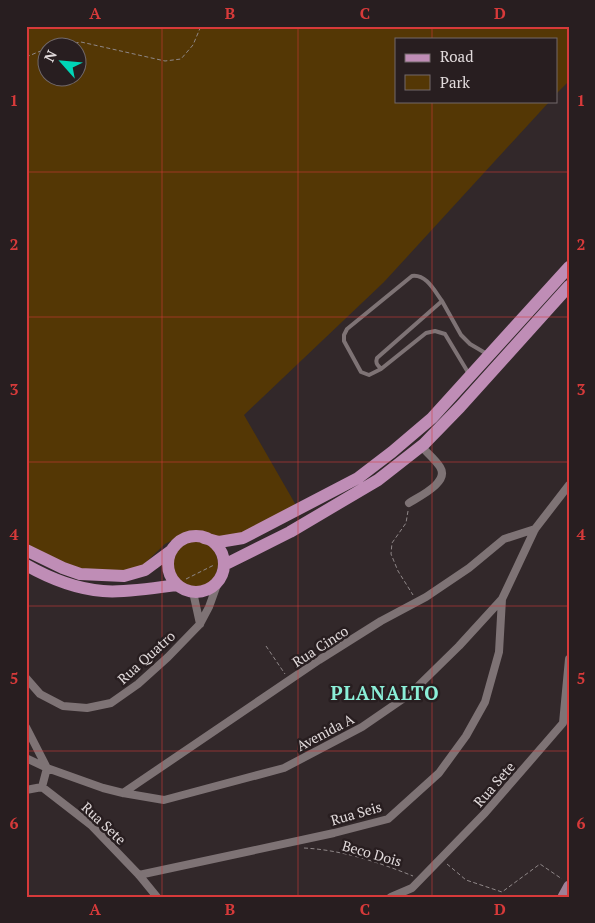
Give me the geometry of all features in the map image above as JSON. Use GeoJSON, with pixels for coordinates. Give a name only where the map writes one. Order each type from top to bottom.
{"type":"FeatureCollection","features":[{"type":"Feature","properties":{"kind":"main road"},"geometry":{"type":"LineString","coordinates":[[26,550],[80,574],[124,576],[145,570],[186,538],[194,536],[219,542],[243,538],[358,478],[392,452],[432,418],[569,267]]}},
{"type":"Feature","properties":{"kind":"main road"},"geometry":{"type":"LineString","coordinates":[[224,563],[290,532],[378,480],[421,446],[460,407],[569,286]]}},
{"type":"Feature","properties":{"kind":"main road"},"geometry":{"type":"LineString","coordinates":[[172,550],[168,559],[171,578],[184,590],[202,592],[218,582],[224,563],[217,546],[204,538]]}},
{"type":"Feature","properties":{"kind":"main road"},"geometry":{"type":"LineString","coordinates":[[26,565],[50,577],[103,591],[152,589],[176,584]]}},
{"type":"Feature","properties":{"kind":"street"},"geometry":{"type":"LineString","coordinates":[[409,503],[441,480],[443,474],[440,467],[421,446]]}},
{"type":"Feature","properties":{"kind":"street","name":"Avenida A"},"geometry":{"type":"LineString","coordinates":[[26,758],[47,768],[103,788],[123,794],[164,800],[284,768],[362,727],[410,694],[459,646],[502,599],[535,529],[569,485]]}},
{"type":"Feature","properties":{"kind":"street","name":"Rua Cinco"},"geometry":{"type":"LineString","coordinates":[[123,794],[289,680],[469,568],[504,539],[535,529]]}},
{"type":"Feature","properties":{"kind":"street","name":"Rua Quatro"},"geometry":{"type":"LineString","coordinates":[[26,678],[40,694],[63,706],[87,708],[111,703],[138,684],[200,624],[209,607],[218,582]]}},
{"type":"Feature","properties":{"kind":"street"},"geometry":{"type":"LineString","coordinates":[[193,592],[200,624]]}},
{"type":"Feature","properties":{"kind":"street","name":"Rua Seis"},"geometry":{"type":"LineString","coordinates":[[139,875],[334,833],[388,819],[439,773],[466,736],[484,702],[498,652],[502,599]]}},
{"type":"Feature","properties":{"kind":"street","name":"Rua Sete"},"geometry":{"type":"LineString","coordinates":[[391,897],[412,888],[441,859],[486,813],[563,723],[569,659]]}},
{"type":"Feature","properties":{"kind":"street"},"geometry":{"type":"LineString","coordinates":[[26,727],[47,768],[42,787],[26,790]]}},
{"type":"Feature","properties":{"kind":"street","name":"Rua Sete"},"geometry":{"type":"LineString","coordinates":[[42,787],[91,825],[139,875],[157,897]]}},
{"type":"Feature","properties":{"kind":"street"},"geometry":{"type":"LineString","coordinates":[[563,897],[565,883]]}},
{"type":"Feature","properties":{"kind":"lane"},"geometry":{"type":"LineString","coordinates":[[470,376],[445,334],[435,331],[426,333],[381,369],[370,375],[361,372],[344,341],[344,334],[347,329],[412,276],[418,275],[425,279],[442,301],[461,335],[470,344],[489,356]]}},
{"type":"Feature","properties":{"kind":"lane"},"geometry":{"type":"LineString","coordinates":[[381,369],[376,364],[377,358],[442,301]]}},
{"type":"Feature","properties":{"kind":"path"},"geometry":{"type":"LineString","coordinates":[[88,44],[165,61],[182,58],[193,45],[201,26]]}},
{"type":"Feature","properties":{"kind":"path"},"geometry":{"type":"LineString","coordinates":[[26,57],[38,52]]}},
{"type":"Feature","properties":{"kind":"path"},"geometry":{"type":"LineString","coordinates":[[409,503],[406,524],[392,543],[391,554],[398,571],[418,601]]}},
{"type":"Feature","properties":{"kind":"path"},"geometry":{"type":"LineString","coordinates":[[176,584],[224,563]]}},
{"type":"Feature","properties":{"kind":"path"},"geometry":{"type":"LineString","coordinates":[[266,646],[289,680]]}},
{"type":"Feature","properties":{"kind":"path","name":"Beco Dois"},"geometry":{"type":"LineString","coordinates":[[318,849],[379,863],[421,879]]}},
{"type":"Feature","properties":{"kind":"path"},"geometry":{"type":"LineString","coordinates":[[441,859],[466,880],[502,892],[540,864],[565,883]]}},
{"type":"Feature","properties":{"kind":"green space"},"geometry":{"type":"Polygon","coordinates":[[[26,26],[569,26],[569,81],[558,92],[558,38],[395,38],[395,102],[549,102],[384,282],[244,415],[297,507],[238,538],[209,537],[194,533],[180,536],[165,544],[141,567],[125,574],[85,573],[26,547],[26,26]]]}},
{"type":"Feature","properties":{"kind":"green space"},"geometry":{"type":"Polygon","coordinates":[[[190,541],[200,541],[214,551],[218,564],[214,577],[208,583],[200,587],[190,587],[176,577],[172,569],[172,559],[182,545],[190,541]]]}},
{"type":"Feature","properties":{"kind":"district","name":"PLANALTO"},"geometry":{"type":"Point","coordinates":[385,692]}}]}
